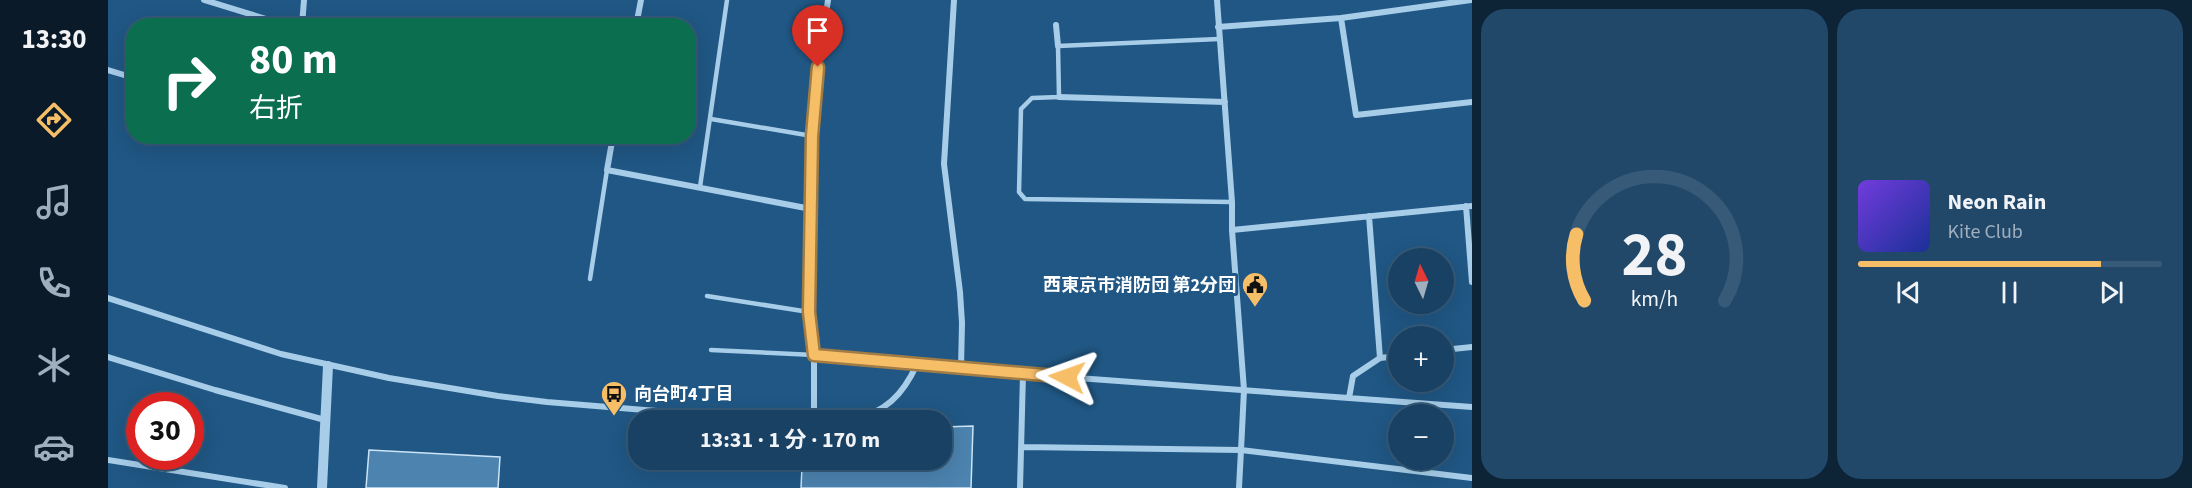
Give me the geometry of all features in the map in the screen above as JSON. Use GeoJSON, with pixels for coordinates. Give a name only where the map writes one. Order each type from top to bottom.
{"type":"FeatureCollection","features":[{"type":"Feature","properties":{"kind":"street"},"geometry":{"type":"LineString","coordinates":[[204,0],[263,18]]}},
{"type":"Feature","properties":{"kind":"street"},"geometry":{"type":"LineString","coordinates":[[303,18],[304,0]]}},
{"type":"Feature","properties":{"kind":"street"},"geometry":{"type":"LineString","coordinates":[[638,18],[641,0]]}},
{"type":"Feature","properties":{"kind":"street"},"geometry":{"type":"LineString","coordinates":[[814,410],[814,355],[809,312],[812,136],[815,91],[828,0]]}},
{"type":"Feature","properties":{"kind":"street"},"geometry":{"type":"LineString","coordinates":[[954,0],[944,164],[960,292],[961,368]]}},
{"type":"Feature","properties":{"kind":"street"},"geometry":{"type":"LineString","coordinates":[[1217,0],[1244,390],[1239,488]]}},
{"type":"Feature","properties":{"kind":"street"},"geometry":{"type":"LineString","coordinates":[[1218,27],[1341,18],[1471,0]]}},
{"type":"Feature","properties":{"kind":"street"},"geometry":{"type":"LineString","coordinates":[[1341,18],[1356,115],[1472,102]]}},
{"type":"Feature","properties":{"kind":"street"},"geometry":{"type":"LineString","coordinates":[[1056,26],[1058,46]]}},
{"type":"Feature","properties":{"kind":"street"},"geometry":{"type":"LineString","coordinates":[[108,70],[126,76]]}},
{"type":"Feature","properties":{"kind":"street"},"geometry":{"type":"LineString","coordinates":[[1059,98],[1225,102]]}},
{"type":"Feature","properties":{"kind":"street"},"geometry":{"type":"LineString","coordinates":[[612,144],[607,170],[811,209]]}},
{"type":"Feature","properties":{"kind":"street"},"geometry":{"type":"LineString","coordinates":[[1232,230],[1469,206],[1472,282]]}},
{"type":"Feature","properties":{"kind":"street"},"geometry":{"type":"LineString","coordinates":[[1369,216],[1380,358]]}},
{"type":"Feature","properties":{"kind":"street"},"geometry":{"type":"LineString","coordinates":[[108,298],[281,354],[328,366],[498,396],[655,410]]}},
{"type":"Feature","properties":{"kind":"street"},"geometry":{"type":"LineString","coordinates":[[1454,349],[1472,347]]}},
{"type":"Feature","properties":{"kind":"street"},"geometry":{"type":"LineString","coordinates":[[814,355],[1023,374],[1472,407]]}},
{"type":"Feature","properties":{"kind":"street"},"geometry":{"type":"LineString","coordinates":[[108,357],[215,390],[325,420]]}},
{"type":"Feature","properties":{"kind":"street"},"geometry":{"type":"LineString","coordinates":[[1349,398],[1353,376],[1380,358],[1388,357]]}},
{"type":"Feature","properties":{"kind":"street"},"geometry":{"type":"LineString","coordinates":[[879,410],[908,385],[917,364]]}},
{"type":"Feature","properties":{"kind":"street"},"geometry":{"type":"LineString","coordinates":[[322,488],[328,366]]}},
{"type":"Feature","properties":{"kind":"street"},"geometry":{"type":"LineString","coordinates":[[1020,488],[1023,374]]}},
{"type":"Feature","properties":{"kind":"street"},"geometry":{"type":"LineString","coordinates":[[1022,447],[1241,450],[1472,478]]}},
{"type":"Feature","properties":{"kind":"street"},"geometry":{"type":"LineString","coordinates":[[108,460],[285,488]]}},
{"type":"Feature","properties":{"kind":"lane"},"geometry":{"type":"LineString","coordinates":[[700,187],[727,0]]}},
{"type":"Feature","properties":{"kind":"lane"},"geometry":{"type":"LineString","coordinates":[[1219,39],[1058,46],[1059,98],[1032,98],[1021,110],[1019,192],[1025,199],[1232,202]]}},
{"type":"Feature","properties":{"kind":"lane"},"geometry":{"type":"LineString","coordinates":[[711,119],[812,136]]}},
{"type":"Feature","properties":{"kind":"lane"},"geometry":{"type":"LineString","coordinates":[[590,279],[607,170]]}},
{"type":"Feature","properties":{"kind":"lane"},"geometry":{"type":"LineString","coordinates":[[706,296],[809,312]]}},
{"type":"Feature","properties":{"kind":"lane"},"geometry":{"type":"LineString","coordinates":[[711,350],[814,355]]}},
{"type":"Feature","properties":{"kind":"building"},"geometry":{"type":"Polygon","coordinates":[[[973,426],[971,488],[801,488],[802,470],[952,470],[952,427],[973,426]]]}},
{"type":"Feature","properties":{"kind":"building"},"geometry":{"type":"Polygon","coordinates":[[[369,450],[500,457],[498,488],[366,488],[369,450]]]}},
{"type":"Feature","properties":{"kind":"place","name":"西東京市消防団 第2分団"},"geometry":{"type":"Point","coordinates":[1255,308]}},
{"type":"Feature","properties":{"kind":"place","name":"向台町4丁目"},"geometry":{"type":"Point","coordinates":[614,417]}},
{"type":"Feature","properties":{"kind":"route"},"geometry":{"type":"LineString","coordinates":[[818,67],[812,136],[809,312],[814,355],[1067,377]]}}]}
